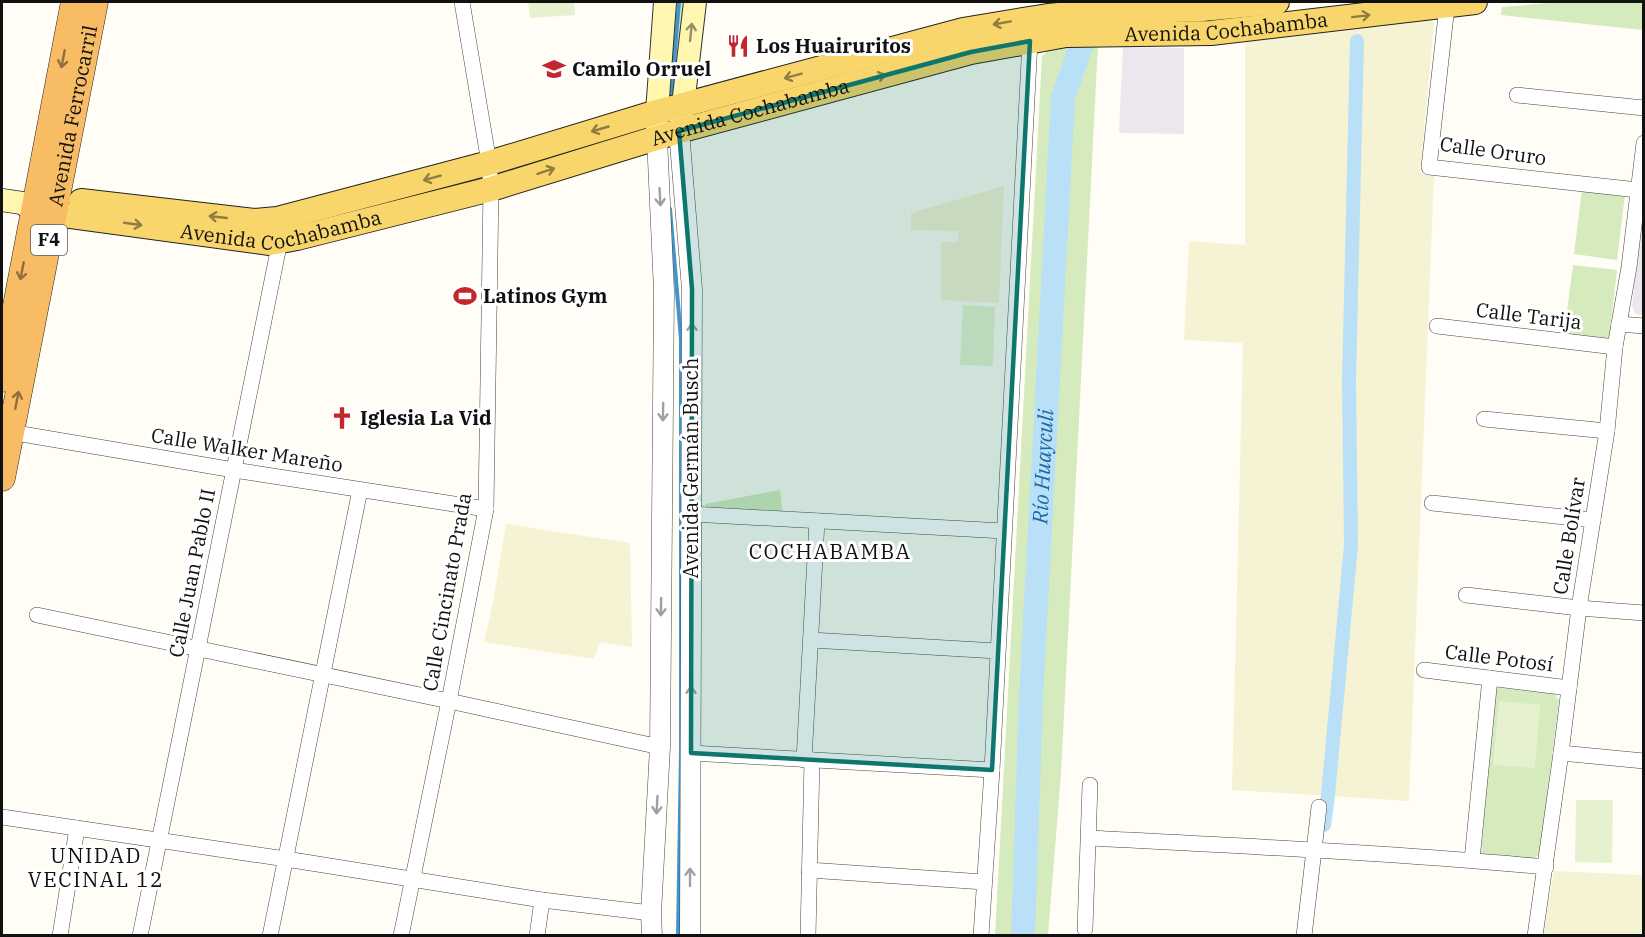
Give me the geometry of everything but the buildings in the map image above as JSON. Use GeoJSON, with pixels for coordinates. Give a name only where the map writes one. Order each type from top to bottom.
{"type":"FeatureCollection","features":[{"type":"Feature","properties":{"kind":"highway","name":"Avenida Ferrocarril"},"geometry":{"type":"LineString","coordinates":[[2,379],[74,2]]}},
{"type":"Feature","properties":{"kind":"highway","name":"Avenida Ferrocarril"},"geometry":{"type":"LineString","coordinates":[[2,478],[34,204],[95,2]]}},
{"type":"Feature","properties":{"kind":"main road","name":"Avenida Germán Busch"},"geometry":{"type":"LineString","coordinates":[[665,2],[657,112],[668,135]]}},
{"type":"Feature","properties":{"kind":"main road","name":"Avenida Germán Busch"},"geometry":{"type":"LineString","coordinates":[[668,135],[684,105],[695,2]]}},
{"type":"Feature","properties":{"kind":"main road","name":"Avenida Cochabamba"},"geometry":{"type":"LineString","coordinates":[[34,204],[270,243],[278,230],[489,163],[657,112],[963,30],[1066,23],[1276,2]]}},
{"type":"Feature","properties":{"kind":"main road","name":"Avenida Cochabamba"},"geometry":{"type":"LineString","coordinates":[[278,230],[491,189],[668,135],[971,52],[1066,23],[1211,33],[1475,2]]}},
{"type":"Feature","properties":{"kind":"street","name":"Calle Cincinato Prada"},"geometry":{"type":"LineString","coordinates":[[401,936],[486,509],[491,189],[489,163],[462,2]]}},
{"type":"Feature","properties":{"kind":"street","name":"Calle Oruro"},"geometry":{"type":"LineString","coordinates":[[1447,6],[1429,167],[1638,190]]}},
{"type":"Feature","properties":{"kind":"street"},"geometry":{"type":"LineString","coordinates":[[981,936],[1004,531],[1066,23]]}},
{"type":"Feature","properties":{"kind":"street"},"geometry":{"type":"LineString","coordinates":[[1517,95],[1644,108]]}},
{"type":"Feature","properties":{"kind":"street","name":"Avenida Germán Busch"},"geometry":{"type":"LineString","coordinates":[[668,135],[692,289],[690,936]]}},
{"type":"Feature","properties":{"kind":"street","name":"Avenida Germán Busch"},"geometry":{"type":"LineString","coordinates":[[652,936],[651,913],[660,747],[664,291],[668,135]]}},
{"type":"Feature","properties":{"kind":"street","name":"Calle Bolívar"},"geometry":{"type":"LineString","coordinates":[[1535,936],[1579,608],[1629,267],[1644,142]]}},
{"type":"Feature","properties":{"kind":"street","name":"Calle Juan Pablo II"},"geometry":{"type":"LineString","coordinates":[[140,936],[234,470],[278,230]]}},
{"type":"Feature","properties":{"kind":"street"},"geometry":{"type":"LineString","coordinates":[[1619,324],[1644,326]]}},
{"type":"Feature","properties":{"kind":"street","name":"Calle Tarija"},"geometry":{"type":"LineString","coordinates":[[1437,326],[1616,347]]}},
{"type":"Feature","properties":{"kind":"street"},"geometry":{"type":"LineString","coordinates":[[1484,419],[1606,430]]}},
{"type":"Feature","properties":{"kind":"street","name":"Calle Walker Mareño"},"geometry":{"type":"LineString","coordinates":[[6,431],[234,470],[486,509]]}},
{"type":"Feature","properties":{"kind":"street"},"geometry":{"type":"LineString","coordinates":[[270,936],[360,490]]}},
{"type":"Feature","properties":{"kind":"street"},"geometry":{"type":"LineString","coordinates":[[1432,503],[1593,519]]}},
{"type":"Feature","properties":{"kind":"street"},"geometry":{"type":"LineString","coordinates":[[691,514],[1004,531]]}},
{"type":"Feature","properties":{"kind":"street"},"geometry":{"type":"LineString","coordinates":[[807,936],[808,760],[817,521]]}},
{"type":"Feature","properties":{"kind":"street"},"geometry":{"type":"LineString","coordinates":[[1466,595],[1644,613]]}},
{"type":"Feature","properties":{"kind":"street"},"geometry":{"type":"LineString","coordinates":[[37,615],[660,747]]}},
{"type":"Feature","properties":{"kind":"street"},"geometry":{"type":"LineString","coordinates":[[811,640],[997,651]]}},
{"type":"Feature","properties":{"kind":"street","name":"Calle Potosí"},"geometry":{"type":"LineString","coordinates":[[1424,670],[1569,688]]}},
{"type":"Feature","properties":{"kind":"street"},"geometry":{"type":"LineString","coordinates":[[1472,860],[1490,678]]}},
{"type":"Feature","properties":{"kind":"street"},"geometry":{"type":"LineString","coordinates":[[691,753],[992,770]]}},
{"type":"Feature","properties":{"kind":"street"},"geometry":{"type":"LineString","coordinates":[[1561,753],[1644,761]]}},
{"type":"Feature","properties":{"kind":"street"},"geometry":{"type":"LineString","coordinates":[[1085,929],[1090,784]]}},
{"type":"Feature","properties":{"kind":"street"},"geometry":{"type":"LineString","coordinates":[[1304,936],[1319,807]]}},
{"type":"Feature","properties":{"kind":"street"},"geometry":{"type":"LineString","coordinates":[[2,817],[542,900],[651,913]]}},
{"type":"Feature","properties":{"kind":"street"},"geometry":{"type":"LineString","coordinates":[[60,936],[77,828]]}},
{"type":"Feature","properties":{"kind":"street"},"geometry":{"type":"LineString","coordinates":[[1089,838],[1472,860],[1546,867]]}},
{"type":"Feature","properties":{"kind":"street"},"geometry":{"type":"LineString","coordinates":[[809,870],[984,882]]}},
{"type":"Feature","properties":{"kind":"street"},"geometry":{"type":"LineString","coordinates":[[537,936],[542,900]]}},
{"type":"Feature","properties":{"kind":"highlighted area"},"geometry":{"type":"Polygon","coordinates":[[[1030,41],[992,770],[691,753],[692,289],[679,131],[971,52],[1030,41]]]}},
{"type":"Feature","properties":{"kind":"shaded area"},"geometry":{"type":"Polygon","coordinates":[[[1431,16],[1434,24],[1420,172],[1434,176],[1409,801],[1232,790],[1243,343],[1184,340],[1189,241],[1245,245],[1245,42],[1431,16]]]}},
{"type":"Feature","properties":{"kind":"shaded area"},"geometry":{"type":"Polygon","coordinates":[[[1123,47],[1184,48],[1184,134],[1119,133],[1123,47]]]}},
{"type":"Feature","properties":{"kind":"shaded area"},"geometry":{"type":"Polygon","coordinates":[[[1004,186],[999,303],[941,300],[941,242],[958,242],[958,231],[911,230],[911,213],[1004,186]]]}},
{"type":"Feature","properties":{"kind":"shaded area"},"geometry":{"type":"Polygon","coordinates":[[[1643,215],[1643,315],[1635,314],[1632,305],[1643,215]]]}},
{"type":"Feature","properties":{"kind":"shaded area"},"geometry":{"type":"Polygon","coordinates":[[[506,524],[630,543],[632,647],[600,642],[594,659],[484,642],[506,524]]]}},
{"type":"Feature","properties":{"kind":"shaded area"},"geometry":{"type":"Polygon","coordinates":[[[1554,871],[1643,875],[1643,935],[1543,935],[1554,871]]]}},
{"type":"Feature","properties":{"kind":"green space"},"geometry":{"type":"Polygon","coordinates":[[[528,2],[574,2],[575,15],[530,18],[528,2]]]}},
{"type":"Feature","properties":{"kind":"green space"},"geometry":{"type":"Polygon","coordinates":[[[673,2],[688,2],[679,95],[665,98],[673,2]]]}},
{"type":"Feature","properties":{"kind":"green space"},"geometry":{"type":"Polygon","coordinates":[[[1560,2],[1643,2],[1643,30],[1501,15],[1502,7],[1560,2]]]}},
{"type":"Feature","properties":{"kind":"green space"},"geometry":{"type":"Polygon","coordinates":[[[1056,44],[1098,44],[1061,774],[1048,935],[995,936],[1042,56],[1056,44]]]}},
{"type":"Feature","properties":{"kind":"green space"},"geometry":{"type":"Polygon","coordinates":[[[1582,189],[1625,195],[1617,260],[1574,254],[1582,189]]]}},
{"type":"Feature","properties":{"kind":"green space"},"geometry":{"type":"Polygon","coordinates":[[[1573,265],[1617,270],[1609,339],[1564,334],[1573,265]]]}},
{"type":"Feature","properties":{"kind":"green space"},"geometry":{"type":"Polygon","coordinates":[[[963,305],[995,307],[993,366],[960,365],[963,305]]]}},
{"type":"Feature","properties":{"kind":"green space"},"geometry":{"type":"Polygon","coordinates":[[[780,490],[783,516],[707,512],[705,504],[780,490]]]}},
{"type":"Feature","properties":{"kind":"green space"},"geometry":{"type":"Polygon","coordinates":[[[1493,687],[1554,694],[1559,700],[1540,853],[1533,860],[1481,856],[1493,687]]]}},
{"type":"Feature","properties":{"kind":"green space"},"geometry":{"type":"Polygon","coordinates":[[[1499,701],[1540,705],[1535,768],[1493,765],[1499,701]]]}},
{"type":"Feature","properties":{"kind":"green space"},"geometry":{"type":"Polygon","coordinates":[[[1576,800],[1613,800],[1612,863],[1575,862],[1576,800]]]}},
{"type":"Feature","properties":{"kind":"waterway"},"geometry":{"type":"LineString","coordinates":[[671,97],[679,2]]}},
{"type":"Feature","properties":{"kind":"waterway","name":"Río Huayculi"},"geometry":{"type":"LineString","coordinates":[[1023,936],[1031,697],[1063,98],[1083,40],[1088,16]]}},
{"type":"Feature","properties":{"kind":"waterway"},"geometry":{"type":"LineString","coordinates":[[1324,825],[1351,545],[1349,381],[1357,41]]}},
{"type":"Feature","properties":{"kind":"waterway"},"geometry":{"type":"LineString","coordinates":[[670,209],[681,339],[681,753],[678,936]]}},
{"type":"Feature","properties":{"kind":"place","name":"Los Huairuritos"},"geometry":{"type":"Point","coordinates":[738,46]}},
{"type":"Feature","properties":{"kind":"place","name":"Camilo Orruel"},"geometry":{"type":"Point","coordinates":[554,69]}},
{"type":"Feature","properties":{"kind":"place","name":"Latinos Gym"},"geometry":{"type":"Point","coordinates":[465,296]}},
{"type":"Feature","properties":{"kind":"place","name":"Iglesia La Vid"},"geometry":{"type":"Point","coordinates":[342,418]}},
{"type":"Feature","properties":{"kind":"district","name":"COCHABAMBA"},"geometry":{"type":"Point","coordinates":[830,552]}},
{"type":"Feature","properties":{"kind":"district","name":"UNIDAD VECINAL 12"},"geometry":{"type":"Point","coordinates":[96,868]}}]}
